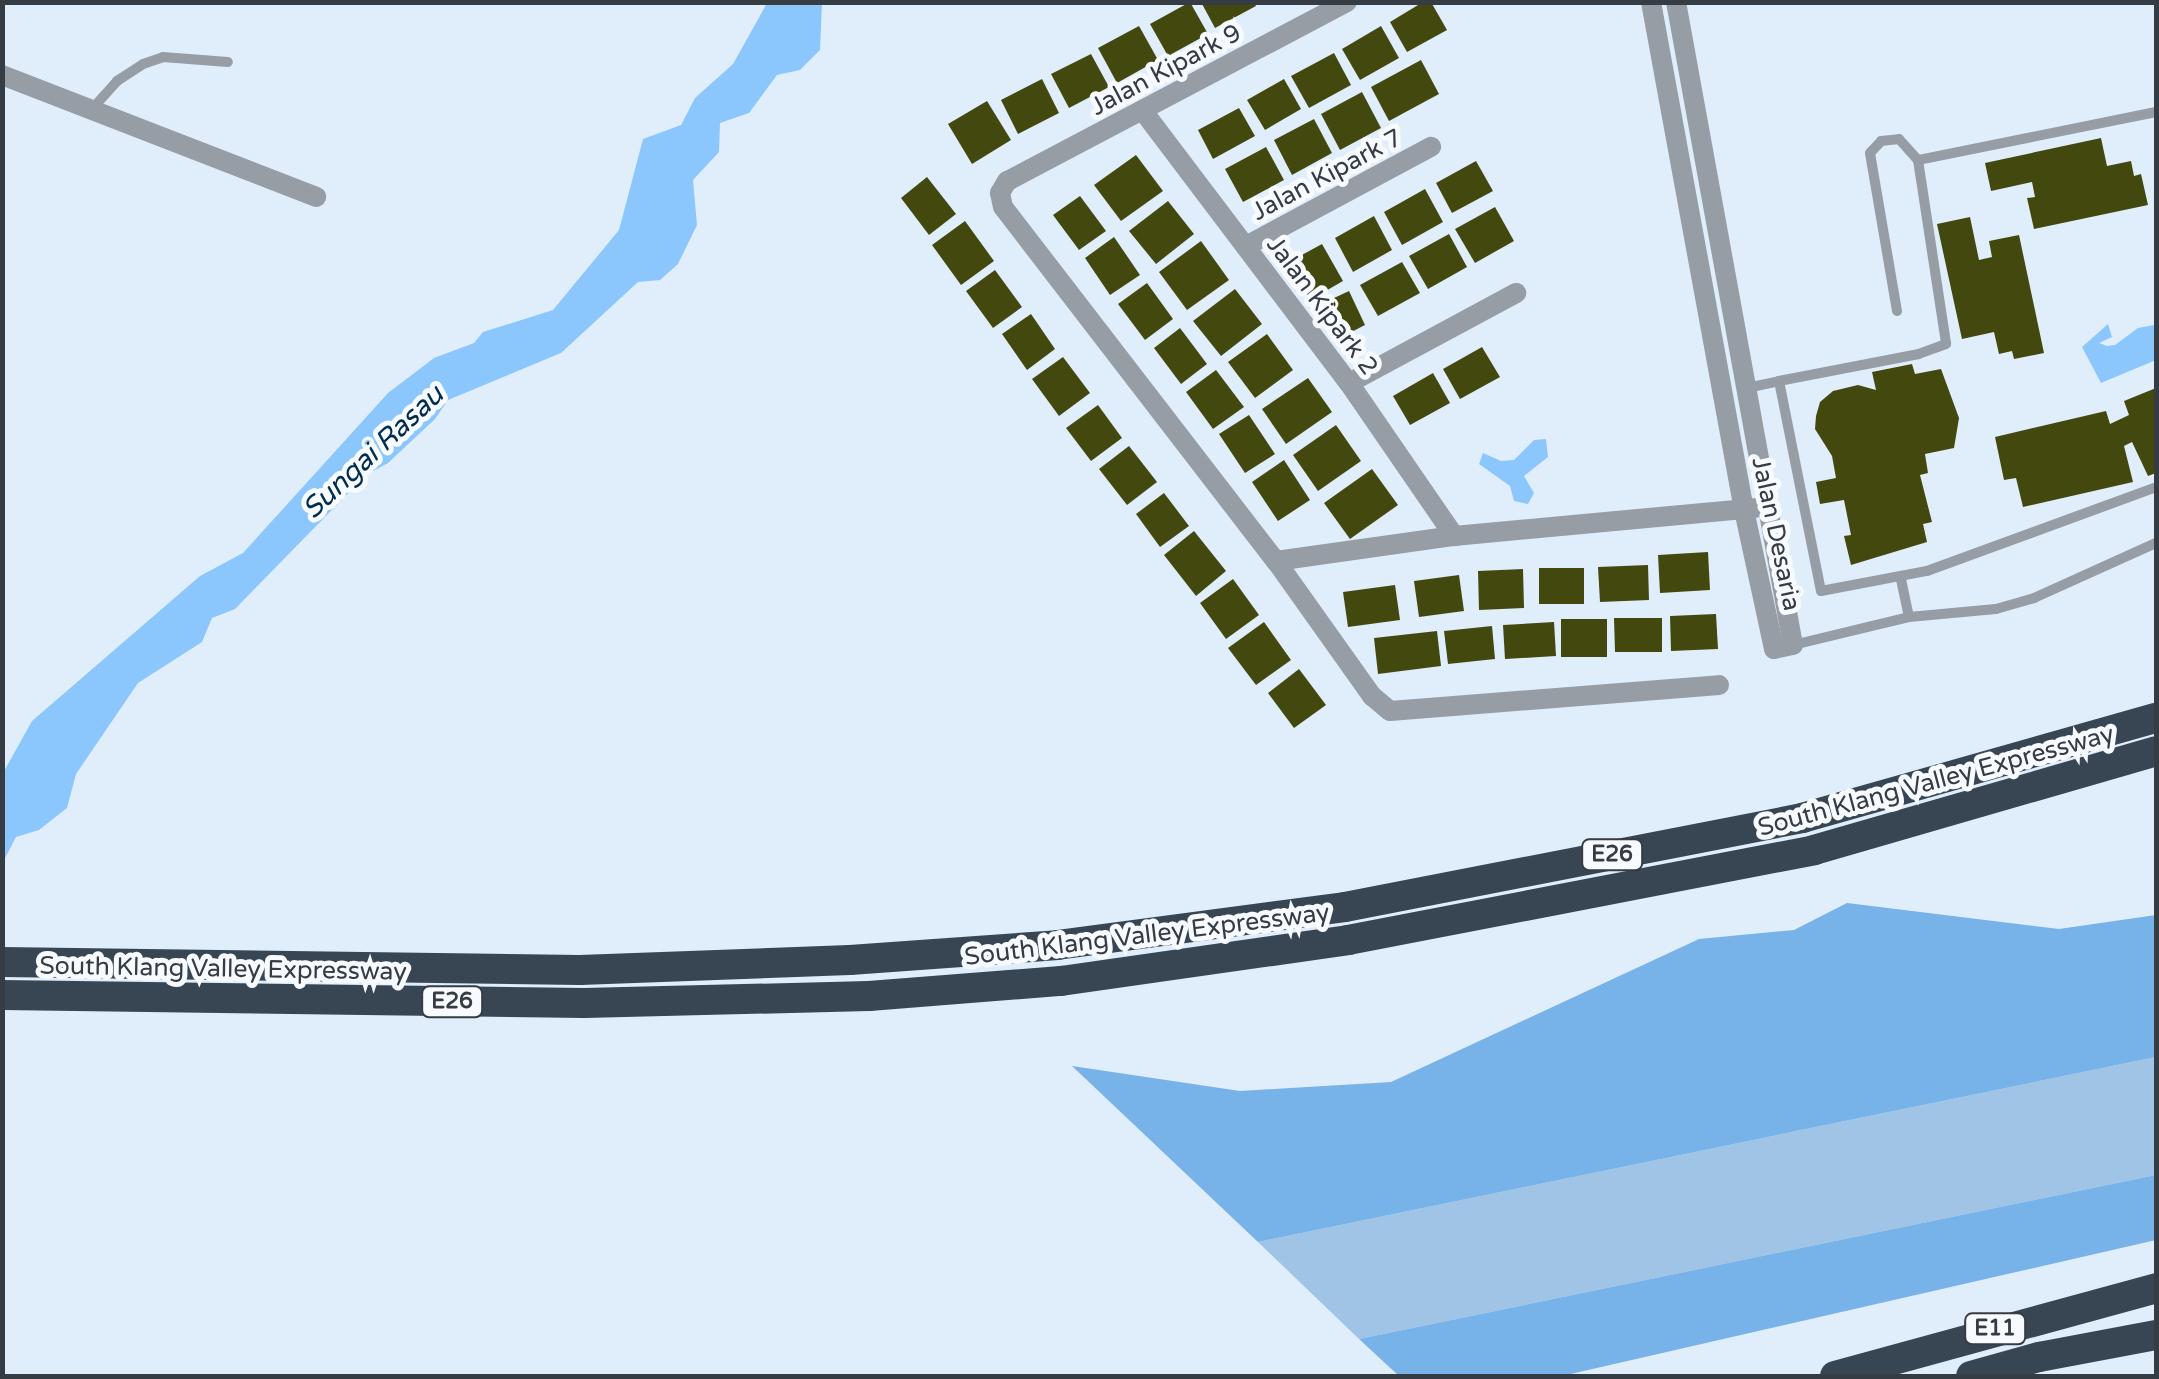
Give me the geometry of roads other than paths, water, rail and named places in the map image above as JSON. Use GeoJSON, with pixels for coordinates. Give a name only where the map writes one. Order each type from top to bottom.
{"type":"FeatureCollection","features":[{"type":"Feature","properties":{"kind":"highway","name":"South Klang Valley Expressway"},"geometry":{"type":"LineString","coordinates":[[2,962],[580,970],[850,960],[1057,945],[1345,907],[1802,818],[2156,718]]}},
{"type":"Feature","properties":{"kind":"highway","name":"South Klang Valley Expressway"},"geometry":{"type":"LineString","coordinates":[[2,996],[584,1003],[869,996],[1061,981],[1348,940],[1814,850],[2156,751]]}},
{"type":"Feature","properties":{"kind":"highway","name":"E11"},"geometry":{"type":"LineString","coordinates":[[1835,1376],[2156,1288]]}},
{"type":"Feature","properties":{"kind":"highway","name":"E11"},"geometry":{"type":"LineString","coordinates":[[1971,1376],[2040,1357],[2156,1335]]}},
{"type":"Feature","properties":{"kind":"street","name":"Jalan Kipark 9"},"geometry":{"type":"LineString","coordinates":[[1276,561],[1002,207],[1000,193],[1008,181],[1347,2]]}},
{"type":"Feature","properties":{"kind":"street","name":"Jalan Desaria"},"geometry":{"type":"LineString","coordinates":[[1651,2],[1744,510],[1774,650],[1793,646],[1676,2]]}},
{"type":"Feature","properties":{"kind":"street"},"geometry":{"type":"LineString","coordinates":[[2,75],[316,197]]}},
{"type":"Feature","properties":{"kind":"street","name":"Jalan Kipark 2"},"geometry":{"type":"LineString","coordinates":[[1143,112],[1350,383],[1454,536]]}},
{"type":"Feature","properties":{"kind":"street","name":"Jalan Kipark 7"},"geometry":{"type":"LineString","coordinates":[[1246,246],[1431,147]]}},
{"type":"Feature","properties":{"kind":"street"},"geometry":{"type":"LineString","coordinates":[[1350,383],[1516,292]]}},
{"type":"Feature","properties":{"kind":"street"},"geometry":{"type":"LineString","coordinates":[[1719,685],[1390,710],[1372,696],[1276,561],[1454,536],[1767,506]]}},
{"type":"Feature","properties":{"kind":"lane"},"geometry":{"type":"LineString","coordinates":[[92,109],[118,81],[143,64],[164,58],[228,62]]}},
{"type":"Feature","properties":{"kind":"lane"},"geometry":{"type":"LineString","coordinates":[[1918,160],[2156,112]]}},
{"type":"Feature","properties":{"kind":"lane"},"geometry":{"type":"LineString","coordinates":[[1747,388],[1920,354],[1946,344],[1918,160],[1899,139],[1881,141],[1870,153],[1896,310]]}},
{"type":"Feature","properties":{"kind":"lane"},"geometry":{"type":"LineString","coordinates":[[1779,381],[1821,591],[1901,578],[2156,487]]}},
{"type":"Feature","properties":{"kind":"lane"},"geometry":{"type":"LineString","coordinates":[[1793,646],[1909,617],[1996,609],[2034,598],[2156,543]]}},
{"type":"Feature","properties":{"kind":"lane"},"geometry":{"type":"LineString","coordinates":[[1901,578],[1909,617]]}},
{"type":"Feature","properties":{"kind":"water","name":"Sungai Rasau"},"geometry":{"type":"Polygon","coordinates":[[[767,3],[822,3],[820,50],[800,70],[777,75],[749,113],[720,123],[719,152],[693,180],[697,225],[678,264],[660,280],[638,282],[561,353],[448,400],[435,419],[388,463],[366,475],[235,609],[212,618],[202,642],[138,683],[76,774],[67,808],[39,830],[16,837],[3,862],[3,773],[32,721],[200,576],[243,553],[388,393],[434,358],[474,343],[483,332],[553,310],[619,230],[643,139],[681,125],[695,98],[733,64],[767,3]]]}},
{"type":"Feature","properties":{"kind":"water"},"geometry":{"type":"Polygon","coordinates":[[[2108,324],[2112,337],[2099,343],[2107,346],[2115,345],[2138,328],[2154,325],[2156,360],[2101,383],[2082,347],[2108,324]]]}},
{"type":"Feature","properties":{"kind":"water"},"geometry":{"type":"Polygon","coordinates":[[[1546,439],[1548,457],[1524,476],[1534,493],[1528,504],[1514,501],[1510,486],[1479,464],[1483,453],[1501,461],[1514,460],[1534,440],[1546,439]]]}}]}
